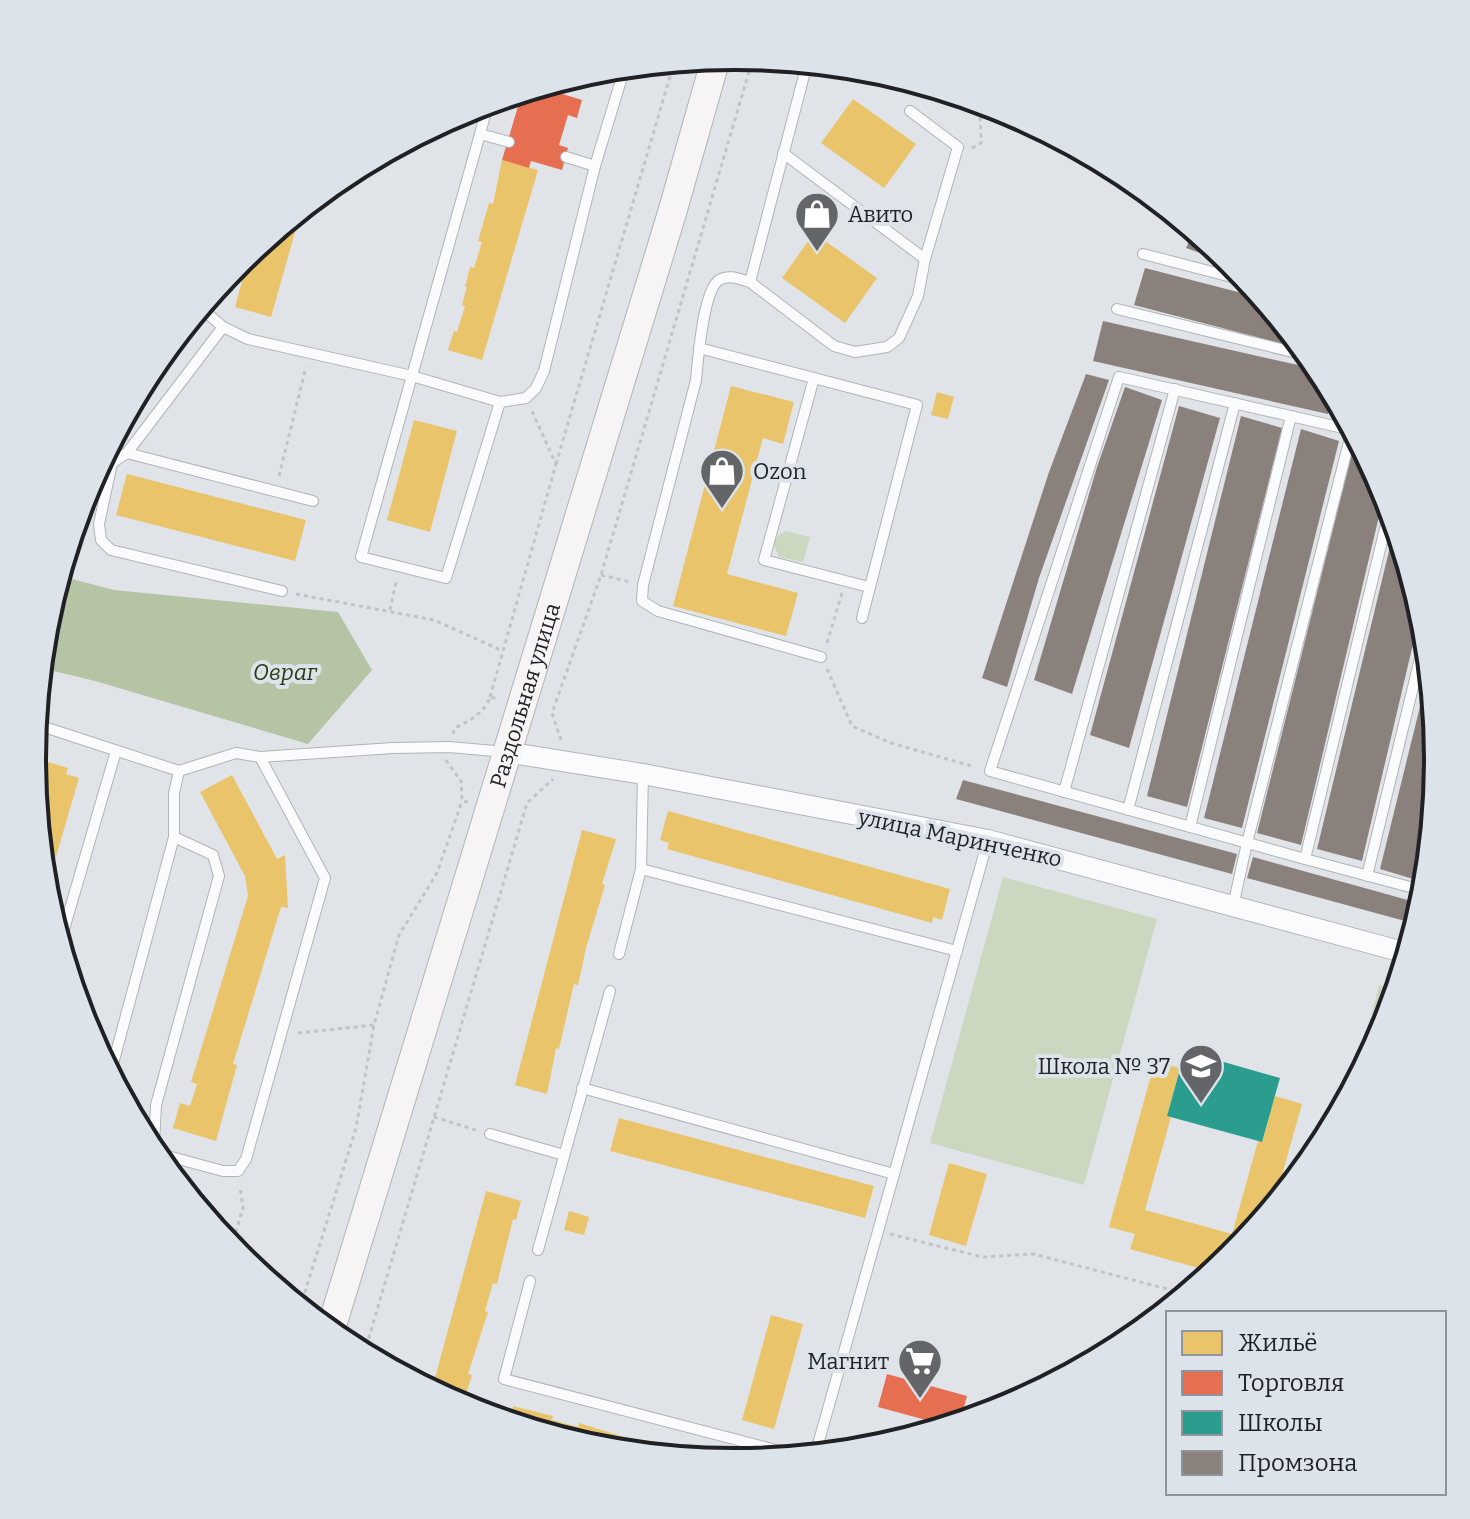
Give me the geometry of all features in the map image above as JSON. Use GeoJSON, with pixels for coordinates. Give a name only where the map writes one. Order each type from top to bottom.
{"type":"FeatureCollection","features":[{"type":"Feature","properties":{"kind":"main road","name":"Раздольная улица"},"geometry":{"type":"LineString","coordinates":[[334,1319],[672,213],[712,71]]}},
{"type":"Feature","properties":{"kind":"street","name":"улица Маринченко"},"geometry":{"type":"LineString","coordinates":[[506,752],[643,774],[988,840],[1397,950]]}},
{"type":"Feature","properties":{"kind":"lane"},"geometry":{"type":"LineString","coordinates":[[750,282],[804,74]]}},
{"type":"Feature","properties":{"kind":"lane"},"geometry":{"type":"LineString","coordinates":[[209,315],[223,327],[248,339],[412,376],[500,402],[526,398],[536,388],[544,371],[595,166],[621,80]]}},
{"type":"Feature","properties":{"kind":"lane"},"geometry":{"type":"LineString","coordinates":[[821,657],[658,611],[642,601],[643,585],[696,380],[711,287],[720,279],[731,277],[750,282],[834,346],[855,352],[887,347],[899,338],[918,296],[925,259],[958,147],[910,111]]}},
{"type":"Feature","properties":{"kind":"lane"},"geometry":{"type":"LineString","coordinates":[[484,118],[361,557],[446,578],[500,402]]}},
{"type":"Feature","properties":{"kind":"lane"},"geometry":{"type":"LineString","coordinates":[[480,134],[509,142]]}},
{"type":"Feature","properties":{"kind":"lane"},"geometry":{"type":"LineString","coordinates":[[783,153],[925,259]]}},
{"type":"Feature","properties":{"kind":"lane"},"geometry":{"type":"LineString","coordinates":[[566,157],[595,166]]}},
{"type":"Feature","properties":{"kind":"lane"},"geometry":{"type":"LineString","coordinates":[[1143,254],[1225,275]]}},
{"type":"Feature","properties":{"kind":"lane"},"geometry":{"type":"LineString","coordinates":[[1117,309],[1290,351]]}},
{"type":"Feature","properties":{"kind":"lane"},"geometry":{"type":"LineString","coordinates":[[114,462],[127,453],[223,327]]}},
{"type":"Feature","properties":{"kind":"lane"},"geometry":{"type":"LineString","coordinates":[[699,348],[917,405],[862,618]]}},
{"type":"Feature","properties":{"kind":"lane"},"geometry":{"type":"LineString","coordinates":[[1338,427],[1119,377],[990,771],[1412,888]]}},
{"type":"Feature","properties":{"kind":"lane"},"geometry":{"type":"LineString","coordinates":[[814,378],[764,560],[869,587]]}},
{"type":"Feature","properties":{"kind":"lane"},"geometry":{"type":"LineString","coordinates":[[1064,792],[1175,389]]}},
{"type":"Feature","properties":{"kind":"lane"},"geometry":{"type":"LineString","coordinates":[[1128,810],[1235,403]]}},
{"type":"Feature","properties":{"kind":"lane"},"geometry":{"type":"LineString","coordinates":[[1190,827],[1291,416]]}},
{"type":"Feature","properties":{"kind":"lane"},"geometry":{"type":"LineString","coordinates":[[1233,906],[1348,446]]}},
{"type":"Feature","properties":{"kind":"lane"},"geometry":{"type":"LineString","coordinates":[[127,453],[313,501]]}},
{"type":"Feature","properties":{"kind":"lane"},"geometry":{"type":"LineString","coordinates":[[111,468],[99,524],[101,540],[111,550],[282,591]]}},
{"type":"Feature","properties":{"kind":"lane"},"geometry":{"type":"LineString","coordinates":[[1305,859],[1384,531]]}},
{"type":"Feature","properties":{"kind":"lane"},"geometry":{"type":"LineString","coordinates":[[1367,876],[1418,668]]}},
{"type":"Feature","properties":{"kind":"lane"},"geometry":{"type":"LineString","coordinates":[[47,728],[179,771],[236,753],[260,757],[449,747],[506,752]]}},
{"type":"Feature","properties":{"kind":"lane"},"geometry":{"type":"LineString","coordinates":[[66,923],[116,751]]}},
{"type":"Feature","properties":{"kind":"lane"},"geometry":{"type":"LineString","coordinates":[[173,1157],[223,1171],[238,1171],[246,1159],[325,878],[260,757]]}},
{"type":"Feature","properties":{"kind":"lane"},"geometry":{"type":"LineString","coordinates":[[114,1058],[174,837],[174,793],[179,771]]}},
{"type":"Feature","properties":{"kind":"lane"},"geometry":{"type":"LineString","coordinates":[[619,954],[641,869],[643,774]]}},
{"type":"Feature","properties":{"kind":"lane"},"geometry":{"type":"LineString","coordinates":[[155,1130],[156,1105],[219,876],[213,855],[174,837]]}},
{"type":"Feature","properties":{"kind":"lane"},"geometry":{"type":"LineString","coordinates":[[818,1444],[988,840]]}},
{"type":"Feature","properties":{"kind":"lane"},"geometry":{"type":"LineString","coordinates":[[641,869],[957,951]]}},
{"type":"Feature","properties":{"kind":"lane"},"geometry":{"type":"LineString","coordinates":[[538,1250],[610,991]]}},
{"type":"Feature","properties":{"kind":"lane"},"geometry":{"type":"LineString","coordinates":[[582,1088],[894,1174]]}},
{"type":"Feature","properties":{"kind":"lane"},"geometry":{"type":"LineString","coordinates":[[490,1134],[564,1155]]}},
{"type":"Feature","properties":{"kind":"lane"},"geometry":{"type":"LineString","coordinates":[[530,1281],[504,1379],[766,1447]]}},
{"type":"Feature","properties":{"kind":"path"},"geometry":{"type":"LineString","coordinates":[[552,713],[601,575],[749,71]]}},
{"type":"Feature","properties":{"kind":"path"},"geometry":{"type":"LineString","coordinates":[[490,697],[671,74]]}},
{"type":"Feature","properties":{"kind":"path"},"geometry":{"type":"LineString","coordinates":[[955,158],[981,143],[980,116]]}},
{"type":"Feature","properties":{"kind":"path"},"geometry":{"type":"LineString","coordinates":[[275,492],[309,353]]}},
{"type":"Feature","properties":{"kind":"path"},"geometry":{"type":"LineString","coordinates":[[526,398],[556,464]]}},
{"type":"Feature","properties":{"kind":"path"},"geometry":{"type":"LineString","coordinates":[[389,612],[400,567]]}},
{"type":"Feature","properties":{"kind":"path"},"geometry":{"type":"LineString","coordinates":[[601,575],[643,585]]}},
{"type":"Feature","properties":{"kind":"path"},"geometry":{"type":"LineString","coordinates":[[282,591],[434,620],[503,651]]}},
{"type":"Feature","properties":{"kind":"path"},"geometry":{"type":"LineString","coordinates":[[841,599],[821,657],[852,726],[891,743],[990,771]]}},
{"type":"Feature","properties":{"kind":"path"},"geometry":{"type":"LineString","coordinates":[[304,1296],[356,1128],[374,1025],[399,935],[437,873],[462,801]]}},
{"type":"Feature","properties":{"kind":"path"},"geometry":{"type":"LineString","coordinates":[[368,1342],[523,816]]}},
{"type":"Feature","properties":{"kind":"path"},"geometry":{"type":"LineString","coordinates":[[281,1035],[374,1025]]}},
{"type":"Feature","properties":{"kind":"path"},"geometry":{"type":"LineString","coordinates":[[434,1117],[490,1134]]}},
{"type":"Feature","properties":{"kind":"path"},"geometry":{"type":"LineString","coordinates":[[235,1234],[243,1208],[238,1171]]}},
{"type":"Feature","properties":{"kind":"path"},"geometry":{"type":"LineString","coordinates":[[878,1231],[982,1257],[1033,1254],[1173,1290]]}},
{"type":"Feature","properties":{"kind":"green space"},"geometry":{"type":"Polygon","coordinates":[[[786,531],[810,537],[803,562],[779,557],[772,540],[786,531]]]}},
{"type":"Feature","properties":{"kind":"green space","name":"Овраг"},"geometry":{"type":"Polygon","coordinates":[[[70,579],[114,590],[338,612],[372,670],[308,744],[52,671],[70,579]]]}},
{"type":"Feature","properties":{"kind":"green space"},"geometry":{"type":"Polygon","coordinates":[[[1003,877],[1157,919],[1084,1185],[930,1143],[1003,877]]]}},
{"type":"Feature","properties":{"kind":"green space"},"geometry":{"type":"Polygon","coordinates":[[[1379,985],[1385,987],[1372,1023],[1367,1032],[1379,985]]]}},
{"type":"Feature","properties":{"kind":"building: Жильё"},"geometry":{"type":"Polygon","coordinates":[[[853,99],[916,144],[884,188],[821,143],[853,99]]]}},
{"type":"Feature","properties":{"kind":"building: Жильё"},"geometry":{"type":"Polygon","coordinates":[[[502,160],[538,170],[482,360],[448,350],[465,306],[462,305],[470,267],[474,268],[482,242],[478,241],[489,203],[493,204],[502,160]]]}},
{"type":"Feature","properties":{"kind":"building: Жильё"},"geometry":{"type":"Polygon","coordinates":[[[296,229],[271,317],[235,307],[243,277],[296,229]]]}},
{"type":"Feature","properties":{"kind":"building: Жильё"},"geometry":{"type":"Polygon","coordinates":[[[814,233],[877,278],[845,323],[782,278],[814,233]]]}},
{"type":"Feature","properties":{"kind":"building: Жильё"},"geometry":{"type":"Polygon","coordinates":[[[731,386],[794,402],[783,444],[763,438],[727,574],[798,593],[786,636],[673,606],[731,386]]]}},
{"type":"Feature","properties":{"kind":"building: Жильё"},"geometry":{"type":"Polygon","coordinates":[[[937,392],[954,397],[948,419],[931,415],[937,392]]]}},
{"type":"Feature","properties":{"kind":"building: Жильё"},"geometry":{"type":"Polygon","coordinates":[[[414,420],[457,431],[430,532],[387,520],[414,420]]]}},
{"type":"Feature","properties":{"kind":"building: Жильё"},"geometry":{"type":"Polygon","coordinates":[[[127,474],[306,520],[295,561],[116,515],[127,474]]]}},
{"type":"Feature","properties":{"kind":"building: Жильё"},"geometry":{"type":"Polygon","coordinates":[[[46,761],[68,768],[66,774],[79,778],[54,863],[47,805],[46,761]]]}},
{"type":"Feature","properties":{"kind":"building: Жильё"},"geometry":{"type":"Polygon","coordinates":[[[232,775],[277,859],[285,855],[288,908],[281,907],[233,1064],[237,1065],[216,1141],[173,1128],[180,1103],[190,1106],[197,1084],[191,1082],[248,896],[245,876],[200,792],[232,775]]]}},
{"type":"Feature","properties":{"kind":"building: Жильё"},"geometry":{"type":"Polygon","coordinates":[[[668,811],[950,889],[942,920],[933,917],[932,923],[667,849],[669,843],[660,840],[668,811]]]}},
{"type":"Feature","properties":{"kind":"building: Жильё"},"geometry":{"type":"Polygon","coordinates":[[[582,830],[616,839],[578,985],[574,984],[559,1049],[556,1048],[547,1094],[515,1085],[582,830]]]}},
{"type":"Feature","properties":{"kind":"building: Жильё"},"geometry":{"type":"Polygon","coordinates":[[[1155,1061],[1180,1068],[1167,1116],[1171,1117],[1145,1210],[1232,1234],[1258,1141],[1262,1142],[1275,1096],[1302,1104],[1280,1181],[1253,1214],[1199,1268],[1130,1249],[1135,1234],[1109,1227],[1155,1061]]]}},
{"type":"Feature","properties":{"kind":"building: Жильё"},"geometry":{"type":"Polygon","coordinates":[[[619,1118],[874,1186],[865,1218],[610,1151],[619,1118]]]}},
{"type":"Feature","properties":{"kind":"building: Жильё"},"geometry":{"type":"Polygon","coordinates":[[[949,1163],[987,1174],[966,1246],[929,1235],[949,1163]]]}},
{"type":"Feature","properties":{"kind":"building: Жильё"},"geometry":{"type":"Polygon","coordinates":[[[486,1191],[521,1201],[516,1220],[513,1219],[497,1284],[493,1283],[485,1311],[488,1312],[468,1374],[472,1375],[466,1394],[435,1379],[486,1191]]]}},
{"type":"Feature","properties":{"kind":"building: Жильё"},"geometry":{"type":"Polygon","coordinates":[[[569,1211],[589,1217],[584,1235],[564,1230],[569,1211]]]}},
{"type":"Feature","properties":{"kind":"building: Жильё"},"geometry":{"type":"Polygon","coordinates":[[[771,1315],[803,1324],[774,1429],[742,1420],[771,1315]]]}},
{"type":"Feature","properties":{"kind":"building: Жильё"},"geometry":{"type":"Polygon","coordinates":[[[468,1395],[513,1409],[513,1406],[553,1416],[552,1420],[578,1427],[579,1423],[640,1442],[557,1425],[468,1395]]]}},
{"type":"Feature","properties":{"kind":"building: Торговля"},"geometry":{"type":"Polygon","coordinates":[[[560,93],[582,100],[577,118],[568,115],[559,145],[568,148],[562,170],[531,161],[529,168],[502,160],[518,106],[560,93]]]}},
{"type":"Feature","properties":{"kind":"building: Торговля"},"geometry":{"type":"Polygon","coordinates":[[[887,1374],[967,1396],[963,1409],[928,1421],[878,1407],[887,1374]]]}},
{"type":"Feature","properties":{"kind":"building: Школы"},"geometry":{"type":"Polygon","coordinates":[[[1185,1051],[1280,1078],[1262,1142],[1167,1116],[1185,1051]]]}},
{"type":"Feature","properties":{"kind":"building: Промзона"},"geometry":{"type":"Polygon","coordinates":[[[1189,241],[1203,254],[1186,248],[1189,241]]]}},
{"type":"Feature","properties":{"kind":"building: Промзона"},"geometry":{"type":"Polygon","coordinates":[[[1145,268],[1242,293],[1285,344],[1134,305],[1145,268]]]}},
{"type":"Feature","properties":{"kind":"building: Промзона"},"geometry":{"type":"Polygon","coordinates":[[[1103,321],[1300,365],[1329,410],[1328,414],[1093,361],[1103,321]]]}},
{"type":"Feature","properties":{"kind":"building: Промзона"},"geometry":{"type":"Polygon","coordinates":[[[1086,374],[1109,380],[1039,578],[1007,687],[982,678],[1049,472],[1086,374]]]}},
{"type":"Feature","properties":{"kind":"building: Промзона"},"geometry":{"type":"Polygon","coordinates":[[[1125,387],[1162,400],[1072,694],[1034,680],[1097,467],[1125,387]]]}},
{"type":"Feature","properties":{"kind":"building: Промзона"},"geometry":{"type":"Polygon","coordinates":[[[1179,406],[1220,418],[1129,748],[1090,735],[1179,406]]]}},
{"type":"Feature","properties":{"kind":"building: Промзона"},"geometry":{"type":"Polygon","coordinates":[[[1241,416],[1282,428],[1187,807],[1147,796],[1241,416]]]}},
{"type":"Feature","properties":{"kind":"building: Промзона"},"geometry":{"type":"Polygon","coordinates":[[[1301,429],[1339,441],[1242,828],[1204,818],[1301,429]]]}},
{"type":"Feature","properties":{"kind":"building: Промзона"},"geometry":{"type":"Polygon","coordinates":[[[1352,453],[1379,516],[1301,845],[1257,833],[1352,453]]]}},
{"type":"Feature","properties":{"kind":"building: Промзона"},"geometry":{"type":"Polygon","coordinates":[[[1390,547],[1401,581],[1414,642],[1362,861],[1317,849],[1390,547]]]}},
{"type":"Feature","properties":{"kind":"building: Промзона"},"geometry":{"type":"Polygon","coordinates":[[[1421,701],[1423,805],[1413,879],[1380,869],[1421,701]]]}},
{"type":"Feature","properties":{"kind":"building: Промзона"},"geometry":{"type":"Polygon","coordinates":[[[963,780],[1237,854],[1232,874],[956,799],[963,780]]]}},
{"type":"Feature","properties":{"kind":"building: Промзона"},"geometry":{"type":"Polygon","coordinates":[[[1253,857],[1410,901],[1405,921],[1247,878],[1253,857]]]}},
{"type":"Feature","properties":{"kind":"place","name":"Авито"},"geometry":{"type":"Point","coordinates":[817,253]}},
{"type":"Feature","properties":{"kind":"place","name":"Ozon"},"geometry":{"type":"Point","coordinates":[722,510]}},
{"type":"Feature","properties":{"kind":"place","name":"Школа № 37"},"geometry":{"type":"Point","coordinates":[1201,1105]}},
{"type":"Feature","properties":{"kind":"place","name":"Магнит"},"geometry":{"type":"Point","coordinates":[920,1400]}}]}
